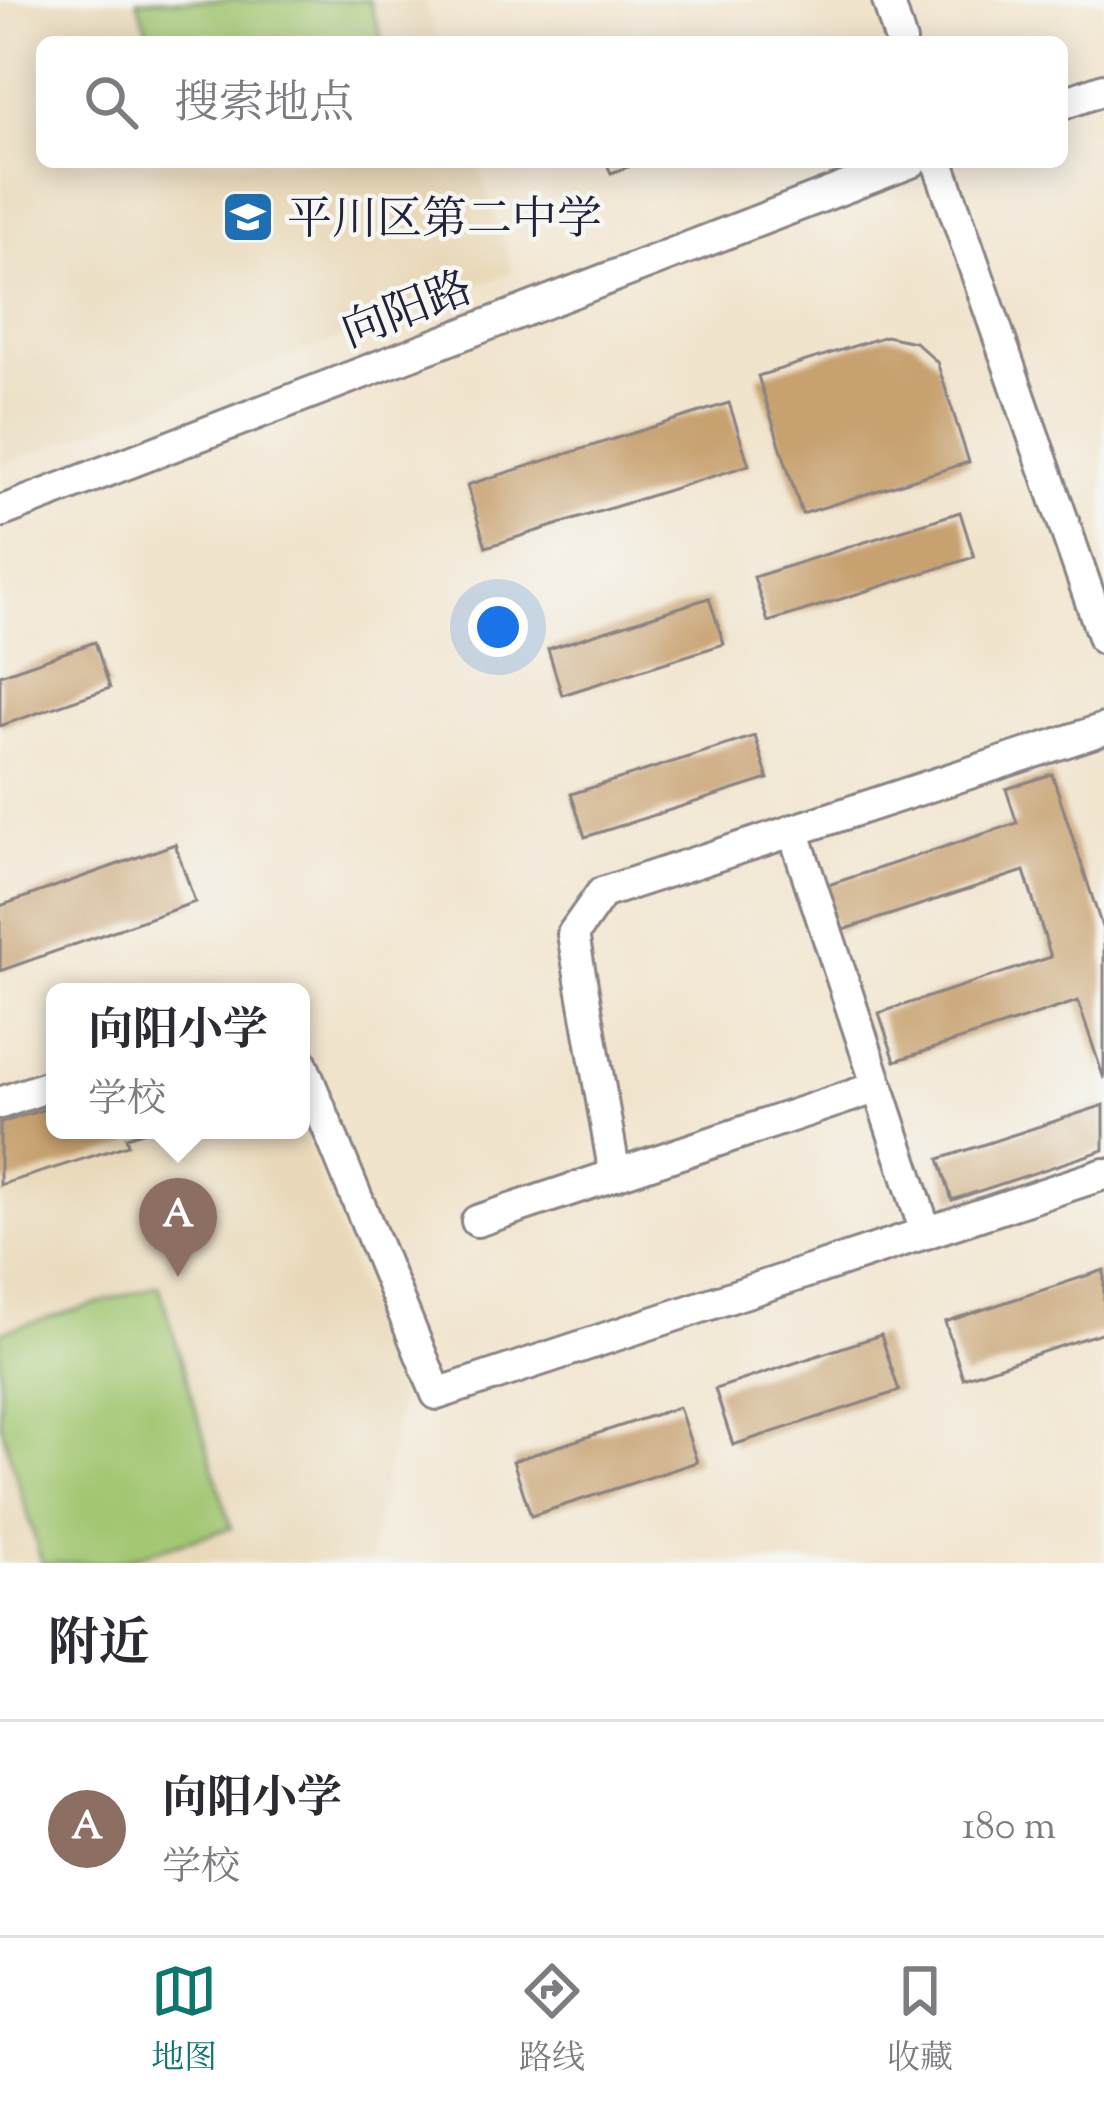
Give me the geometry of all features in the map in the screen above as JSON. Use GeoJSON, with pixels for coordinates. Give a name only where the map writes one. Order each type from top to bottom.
{"type":"FeatureCollection","features":[{"type":"Feature","properties":{"kind":"street"},"geometry":{"type":"LineString","coordinates":[[888,0],[899,36]]}},
{"type":"Feature","properties":{"kind":"street"},"geometry":{"type":"LineString","coordinates":[[1068,102],[1104,88]]}},
{"type":"Feature","properties":{"kind":"street","name":"向阳路"},"geometry":{"type":"LineString","coordinates":[[0,512],[895,168]]}},
{"type":"Feature","properties":{"kind":"street"},"geometry":{"type":"LineString","coordinates":[[940,168],[1104,639]]}},
{"type":"Feature","properties":{"kind":"street"},"geometry":{"type":"LineString","coordinates":[[614,1175],[573,934],[602,893],[1104,729]]}},
{"type":"Feature","properties":{"kind":"street"},"geometry":{"type":"LineString","coordinates":[[793,830],[926,1232]]}},
{"type":"Feature","properties":{"kind":"street"},"geometry":{"type":"LineString","coordinates":[[310,1084],[437,1394],[1104,1174]]}},
{"type":"Feature","properties":{"kind":"street"},"geometry":{"type":"LineString","coordinates":[[0,1103],[46,1087]]}},
{"type":"Feature","properties":{"kind":"street"},"geometry":{"type":"LineString","coordinates":[[477,1221],[878,1087]]}},
{"type":"Feature","properties":{"kind":"shaded area","name":"平川区第二中学"},"geometry":{"type":"Polygon","coordinates":[[[0,0],[424,0],[436,36],[36,36],[36,168],[479,168],[513,272],[0,466],[0,0]]]}},
{"type":"Feature","properties":{"kind":"shaded area"},"geometry":{"type":"Polygon","coordinates":[[[47,1139],[306,1139],[400,1402],[370,1563],[0,1563],[0,1153],[47,1139]]]}},
{"type":"Feature","properties":{"kind":"green space"},"geometry":{"type":"Polygon","coordinates":[[[137,0],[369,0],[381,36],[149,36],[137,0]]]}},
{"type":"Feature","properties":{"kind":"green space"},"geometry":{"type":"Polygon","coordinates":[[[159,1285],[231,1528],[114,1563],[42,1563],[0,1422],[0,1332],[159,1285]]]}},
{"type":"Feature","properties":{"kind":"building"},"geometry":{"type":"Polygon","coordinates":[[[886,336],[915,342],[937,362],[969,462],[802,514],[758,376],[886,336]]]}},
{"type":"Feature","properties":{"kind":"building"},"geometry":{"type":"Polygon","coordinates":[[[729,403],[749,465],[486,547],[467,485],[729,403]]]}},
{"type":"Feature","properties":{"kind":"building"},"geometry":{"type":"Polygon","coordinates":[[[960,512],[974,557],[768,622],[754,577],[960,512]]]}},
{"type":"Feature","properties":{"kind":"building"},"geometry":{"type":"Polygon","coordinates":[[[709,598],[724,644],[562,695],[548,649],[709,598]]]}},
{"type":"Feature","properties":{"kind":"building"},"geometry":{"type":"Polygon","coordinates":[[[95,642],[110,688],[0,726],[0,675],[95,642]]]}},
{"type":"Feature","properties":{"kind":"building"},"geometry":{"type":"Polygon","coordinates":[[[755,736],[768,779],[585,837],[571,794],[755,736]]]}},
{"type":"Feature","properties":{"kind":"building"},"geometry":{"type":"Polygon","coordinates":[[[1052,774],[1104,933],[1104,1079],[1078,1001],[895,1061],[879,1013],[1051,957],[1024,871],[837,932],[822,887],[1017,823],[1006,789],[1052,774]]]}},
{"type":"Feature","properties":{"kind":"building"},"geometry":{"type":"Polygon","coordinates":[[[175,844],[195,902],[0,971],[0,906],[175,844]]]}},
{"type":"Feature","properties":{"kind":"building"},"geometry":{"type":"Polygon","coordinates":[[[1104,1105],[1104,1150],[952,1200],[939,1159],[1104,1105]]]}},
{"type":"Feature","properties":{"kind":"building"},"geometry":{"type":"Polygon","coordinates":[[[46,1109],[46,1139],[126,1139],[128,1145],[0,1185],[0,1123],[46,1109]]]}},
{"type":"Feature","properties":{"kind":"building"},"geometry":{"type":"Polygon","coordinates":[[[1104,1270],[1104,1332],[963,1378],[945,1322],[1104,1270]]]}},
{"type":"Feature","properties":{"kind":"building"},"geometry":{"type":"Polygon","coordinates":[[[881,1335],[899,1391],[733,1445],[715,1389],[881,1335]]]}},
{"type":"Feature","properties":{"kind":"building"},"geometry":{"type":"Polygon","coordinates":[[[679,1407],[697,1462],[531,1516],[513,1461],[679,1407]]]}},
{"type":"Feature","properties":{"kind":"place","name":"平川区第二中学"},"geometry":{"type":"Point","coordinates":[248,217]}},
{"type":"Feature","properties":{"kind":"place","name":"向阳小学"},"geometry":{"type":"Point","coordinates":[178,1277]}}]}
